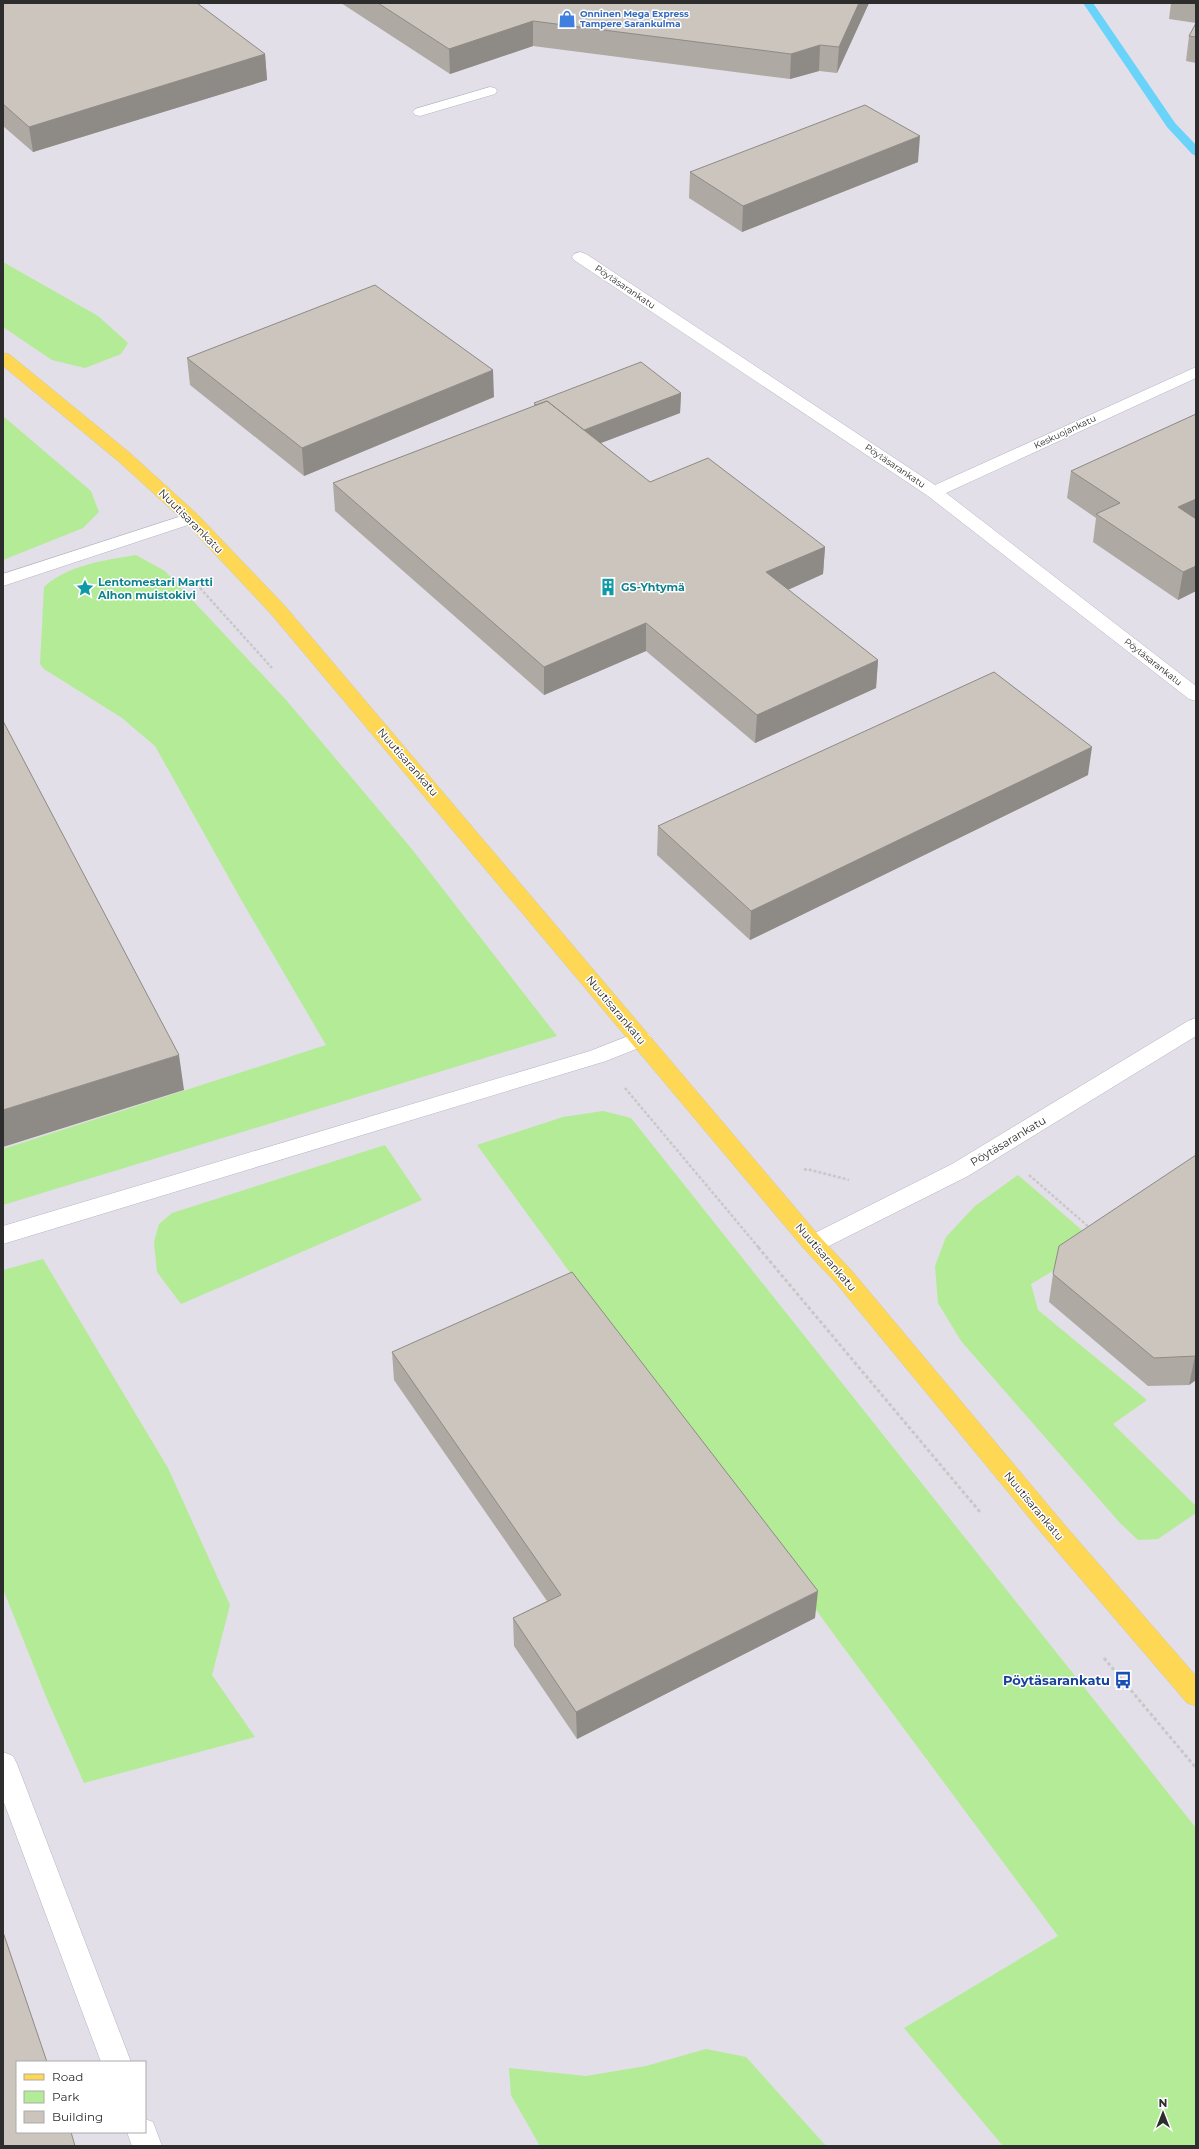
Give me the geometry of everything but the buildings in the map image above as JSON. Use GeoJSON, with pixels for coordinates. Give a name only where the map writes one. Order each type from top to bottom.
{"type":"FeatureCollection","features":[{"type":"Feature","properties":{"kind":"main road","name":"Nuutisarankatu"},"geometry":{"type":"LineString","coordinates":[[3,358],[124,457],[191,518],[278,610],[813,1244],[844,1277],[1054,1530],[1196,1695]]}},
{"type":"Feature","properties":{"kind":"street"},"geometry":{"type":"LineString","coordinates":[[420,112],[490,91]]}},
{"type":"Feature","properties":{"kind":"street","name":"Pöytäsarankatu"},"geometry":{"type":"LineString","coordinates":[[580,257],[934,492],[1196,695]]}},
{"type":"Feature","properties":{"kind":"street","name":"Keskuojankatu"},"geometry":{"type":"LineString","coordinates":[[934,492],[1196,372]]}},
{"type":"Feature","properties":{"kind":"street"},"geometry":{"type":"LineString","coordinates":[[3,580],[191,518]]}},
{"type":"Feature","properties":{"kind":"street","name":"Pöytäsarankatu"},"geometry":{"type":"LineString","coordinates":[[813,1244],[960,1170],[1196,1026]]}},
{"type":"Feature","properties":{"kind":"street"},"geometry":{"type":"LineString","coordinates":[[3,1234],[598,1056],[641,1039]]}},
{"type":"Feature","properties":{"kind":"street"},"geometry":{"type":"LineString","coordinates":[[3,1764],[116,2061]]}},
{"type":"Feature","properties":{"kind":"street"},"geometry":{"type":"LineString","coordinates":[[142,2133],[147,2146]]}},
{"type":"Feature","properties":{"kind":"path"},"geometry":{"type":"LineString","coordinates":[[1027,1173],[1092,1230]]}},
{"type":"Feature","properties":{"kind":"shaded area"},"geometry":{"type":"Polygon","coordinates":[[[3,3],[1196,3],[1196,2146],[3,2146],[3,3]]]}},
{"type":"Feature","properties":{"kind":"green space"},"geometry":{"type":"Polygon","coordinates":[[[3,262],[98,316],[128,343],[121,354],[85,368],[52,360],[3,327],[3,262]]]}},
{"type":"Feature","properties":{"kind":"green space"},"geometry":{"type":"Polygon","coordinates":[[[3,416],[91,491],[99,512],[83,528],[3,560],[3,416]]]}},
{"type":"Feature","properties":{"kind":"green space"},"geometry":{"type":"Polygon","coordinates":[[[136,555],[165,571],[287,701],[411,848],[557,1036],[3,1205],[3,1149],[326,1045],[243,903],[155,746],[122,718],[44,669],[40,664],[44,587],[64,573],[75,569],[100,562],[136,555]]]}},
{"type":"Feature","properties":{"kind":"green space"},"geometry":{"type":"Polygon","coordinates":[[[603,1111],[631,1118],[1196,1828],[1196,2146],[1003,2146],[904,2028],[1058,1936],[838,1640],[477,1145],[563,1117],[603,1111]]]}},
{"type":"Feature","properties":{"kind":"green space"},"geometry":{"type":"Polygon","coordinates":[[[385,1145],[422,1200],[181,1304],[157,1272],[154,1242],[159,1224],[172,1213],[385,1145]]]}},
{"type":"Feature","properties":{"kind":"green space"},"geometry":{"type":"Polygon","coordinates":[[[1018,1175],[1098,1244],[1031,1284],[1038,1310],[1147,1400],[1113,1424],[1196,1506],[1196,1513],[1158,1539],[1138,1540],[1120,1523],[961,1341],[938,1303],[935,1266],[946,1237],[975,1206],[1018,1175]]]}},
{"type":"Feature","properties":{"kind":"green space"},"geometry":{"type":"Polygon","coordinates":[[[43,1259],[168,1468],[230,1605],[212,1675],[255,1737],[84,1783],[47,1699],[3,1589],[3,1270],[43,1259]]]}},
{"type":"Feature","properties":{"kind":"green space"},"geometry":{"type":"Polygon","coordinates":[[[706,2049],[746,2057],[826,2146],[540,2146],[511,2095],[509,2068],[586,2076],[646,2066],[706,2049]]]}},
{"type":"Feature","properties":{"kind":"waterway"},"geometry":{"type":"LineString","coordinates":[[1088,3],[1171,125],[1196,152]]}},
{"type":"Feature","properties":{"kind":"place","name":"Onninen Mega Express Tampere Sarankulma"},"geometry":{"type":"Point","coordinates":[567,19]}},
{"type":"Feature","properties":{"kind":"place","name":"GS-Yhtymä"},"geometry":{"type":"Point","coordinates":[608,587]}},
{"type":"Feature","properties":{"kind":"place","name":"Lentomestari Martti Alhon muistokivi"},"geometry":{"type":"Point","coordinates":[85,588]}},
{"type":"Feature","properties":{"kind":"place","name":"Pöytäsarankatu"},"geometry":{"type":"Point","coordinates":[1123,1680]}}]}
